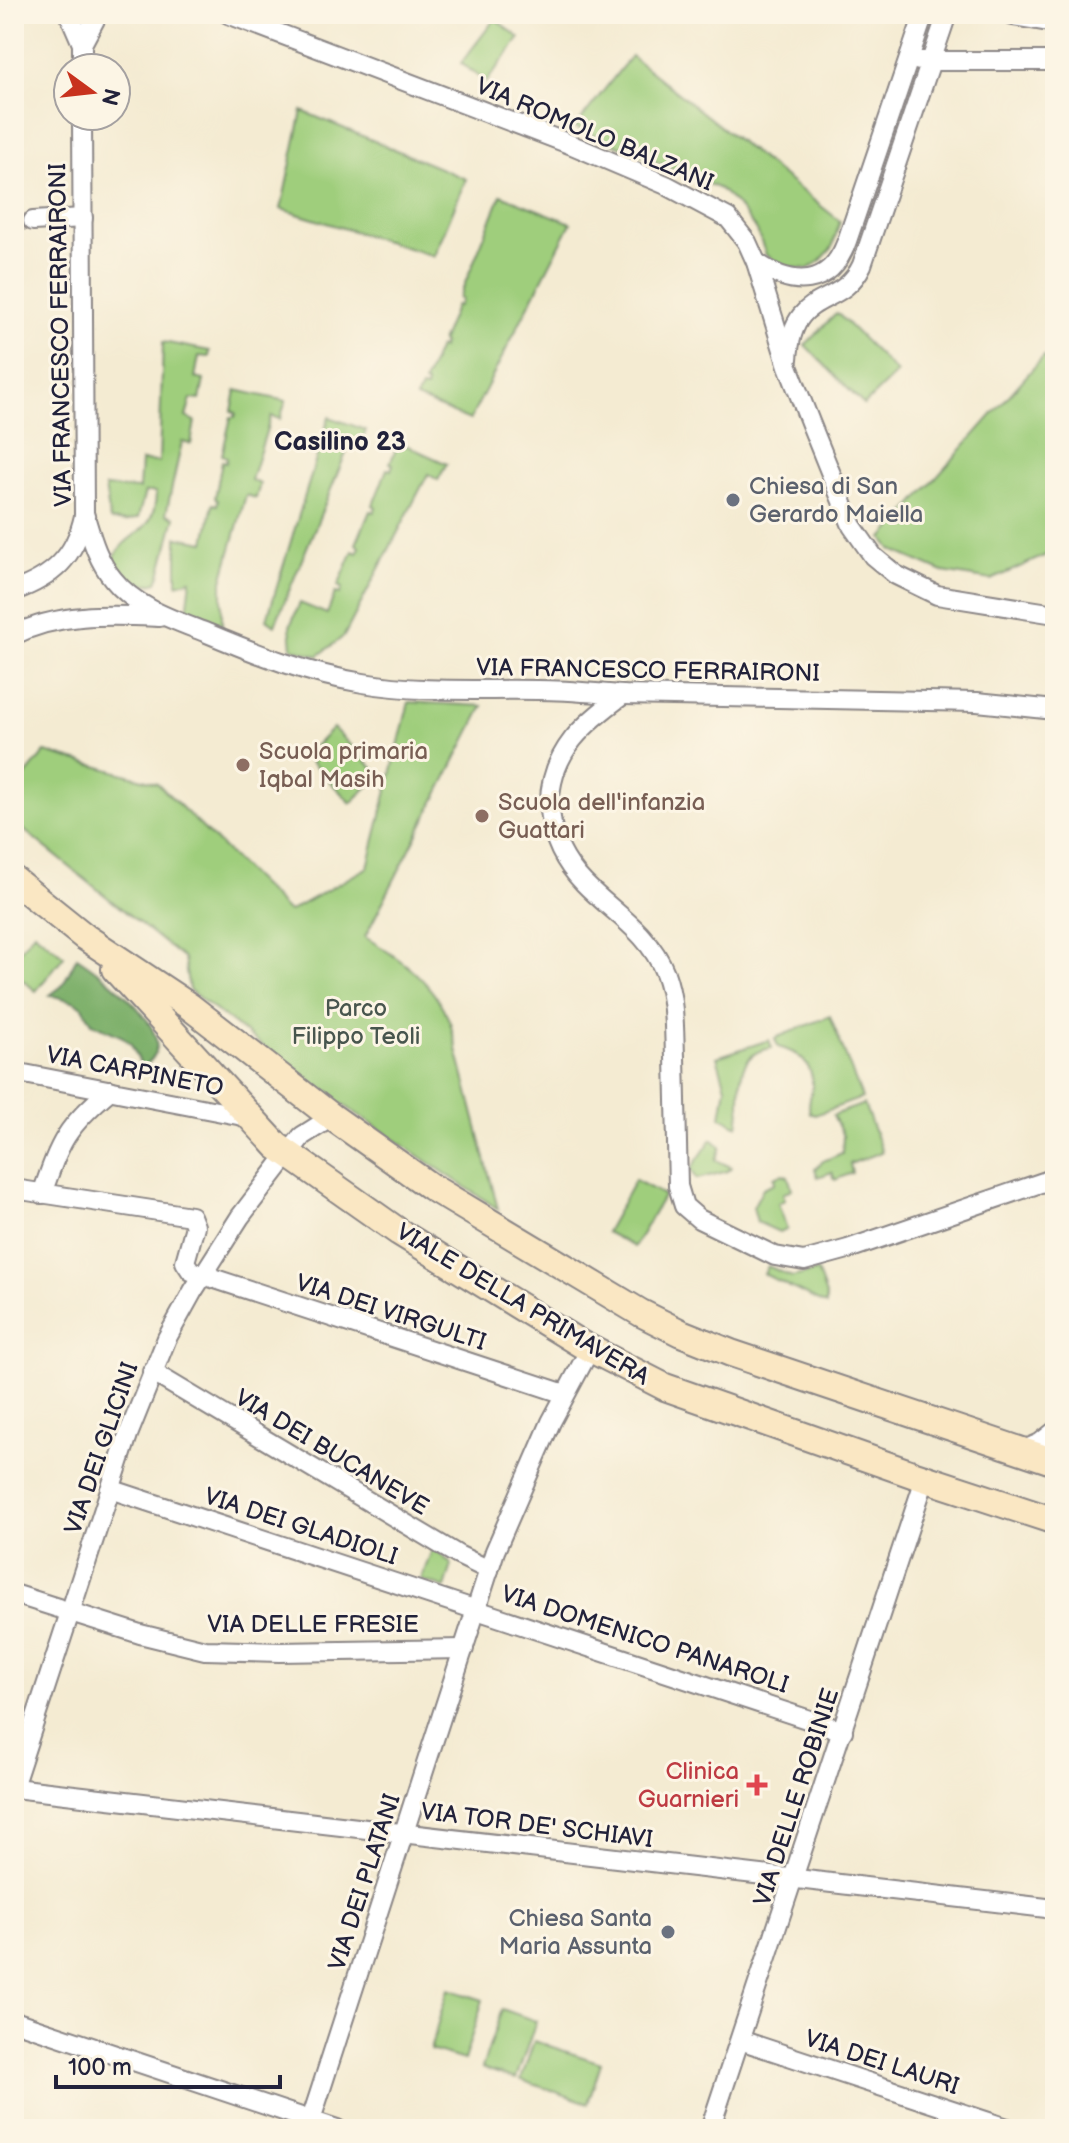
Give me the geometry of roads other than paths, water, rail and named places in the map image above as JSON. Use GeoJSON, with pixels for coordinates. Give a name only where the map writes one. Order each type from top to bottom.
{"type":"FeatureCollection","features":[{"type":"Feature","properties":{"kind":"main road","name":"VIALE DELLA PRIMAVERA"},"geometry":{"type":"LineString","coordinates":[[14,880],[85,937],[189,1006],[332,1117],[442,1195],[658,1322],[694,1339],[1055,1462]]}},
{"type":"Feature","properties":{"kind":"main road","name":"VIALE DELLA PRIMAVERA"},"geometry":{"type":"LineString","coordinates":[[85,937],[189,1048],[248,1117],[288,1154],[399,1232],[590,1349],[665,1387],[925,1479],[1055,1521]]}},
{"type":"Feature","properties":{"kind":"street"},"geometry":{"type":"LineString","coordinates":[[69,14],[82,44],[82,52]]}},
{"type":"Feature","properties":{"kind":"street"},"geometry":{"type":"LineString","coordinates":[[82,44],[98,14]]}},
{"type":"Feature","properties":{"kind":"street","name":"VIA ROMOLO BALZANI"},"geometry":{"type":"LineString","coordinates":[[228,14],[572,145],[687,195],[728,218],[747,242],[756,262],[788,366],[852,526],[880,564],[903,580],[937,595],[1055,614]]}},
{"type":"Feature","properties":{"kind":"street"},"geometry":{"type":"LineString","coordinates":[[756,262],[778,275],[804,280],[823,274],[837,263],[924,14]]}},
{"type":"Feature","properties":{"kind":"street"},"geometry":{"type":"LineString","coordinates":[[788,366],[790,339],[800,316],[842,288],[860,270],[947,14]]}},
{"type":"Feature","properties":{"kind":"street"},"geometry":{"type":"LineString","coordinates":[[1013,14],[1055,21]]}},
{"type":"Feature","properties":{"kind":"street"},"geometry":{"type":"LineString","coordinates":[[908,61],[1055,61]]}},
{"type":"Feature","properties":{"kind":"street","name":"VIA FRANCESCO FERRAIRONI"},"geometry":{"type":"LineString","coordinates":[[82,132],[84,513],[93,542],[114,581],[137,601],[165,617],[307,670],[385,686],[565,690],[623,695],[977,702],[1055,710]]}},
{"type":"Feature","properties":{"kind":"street"},"geometry":{"type":"LineString","coordinates":[[33,221],[83,218]]}},
{"type":"Feature","properties":{"kind":"street"},"geometry":{"type":"LineString","coordinates":[[14,591],[44,579],[57,568],[77,539],[84,513]]}},
{"type":"Feature","properties":{"kind":"street"},"geometry":{"type":"LineString","coordinates":[[14,635],[68,618],[118,615],[165,617]]}},
{"type":"Feature","properties":{"kind":"street"},"geometry":{"type":"LineString","coordinates":[[623,695],[589,723],[563,754],[552,784],[550,817],[555,839],[572,870],[636,929],[652,949],[666,977],[674,1023],[678,1186],[687,1209],[699,1219],[775,1256],[810,1260],[1055,1178]]}},
{"type":"Feature","properties":{"kind":"street","name":"VIA CARPINETO"},"geometry":{"type":"LineString","coordinates":[[14,1072],[248,1117]]}},
{"type":"Feature","properties":{"kind":"street"},"geometry":{"type":"LineString","coordinates":[[42,1194],[68,1130],[110,1090]]}},
{"type":"Feature","properties":{"kind":"street","name":"VIA DEI GLICINI"},"geometry":{"type":"LineString","coordinates":[[14,1786],[110,1489],[152,1372],[183,1308],[240,1217],[307,1131],[332,1117]]}},
{"type":"Feature","properties":{"kind":"street"},"geometry":{"type":"LineString","coordinates":[[14,1189],[191,1216],[195,1226],[185,1262],[191,1271],[202,1275]]}},
{"type":"Feature","properties":{"kind":"street","name":"VIA DEI VIRGULTI"},"geometry":{"type":"LineString","coordinates":[[202,1275],[565,1394]]}},
{"type":"Feature","properties":{"kind":"street"},"geometry":{"type":"LineString","coordinates":[[489,1570],[508,1516],[565,1394],[590,1349]]}},
{"type":"Feature","properties":{"kind":"street"},"geometry":{"type":"LineString","coordinates":[[14,1366],[14,1372]]}},
{"type":"Feature","properties":{"kind":"street","name":"VIA DEI BUCANEVE"},"geometry":{"type":"LineString","coordinates":[[152,1372],[458,1555],[489,1570]]}},
{"type":"Feature","properties":{"kind":"street"},"geometry":{"type":"LineString","coordinates":[[1024,1450],[1055,1431]]}},
{"type":"Feature","properties":{"kind":"street","name":"VIA DELLE ROBINIE"},"geometry":{"type":"LineString","coordinates":[[710,2129],[925,1479]]}},
{"type":"Feature","properties":{"kind":"street","name":"VIA DEI GLADIOLI"},"geometry":{"type":"LineString","coordinates":[[110,1489],[477,1609]]}},
{"type":"Feature","properties":{"kind":"street","name":"VIA DEI PLATANI"},"geometry":{"type":"LineString","coordinates":[[310,2125],[489,1570]]}},
{"type":"Feature","properties":{"kind":"street","name":"VIA DELLE FRESIE"},"geometry":{"type":"LineString","coordinates":[[14,1594],[205,1650],[464,1649]]}},
{"type":"Feature","properties":{"kind":"street","name":"VIA DOMENICO PANAROLI"},"geometry":{"type":"LineString","coordinates":[[477,1609],[843,1731]]}},
{"type":"Feature","properties":{"kind":"street","name":"VIA TOR DE' SCHIAVI"},"geometry":{"type":"LineString","coordinates":[[14,1786],[1055,1909]]}},
{"type":"Feature","properties":{"kind":"street"},"geometry":{"type":"LineString","coordinates":[[14,2021],[310,2125],[337,2129]]}},
{"type":"Feature","properties":{"kind":"street","name":"VIA DEI LAURI"},"geometry":{"type":"LineString","coordinates":[[740,2040],[1010,2129]]}},
{"type":"Feature","properties":{"kind":"tunnel"},"geometry":{"type":"LineString","coordinates":[[14,223],[33,221]]}},
{"type":"Feature","properties":{"kind":"place","name":"Chiesa di San Gerardo Maiella"},"geometry":{"type":"Point","coordinates":[733,500]}},
{"type":"Feature","properties":{"kind":"place","name":"Scuola primaria Iqbal Masih"},"geometry":{"type":"Point","coordinates":[243,765]}},
{"type":"Feature","properties":{"kind":"place","name":"Scuola dell'infanzia Guattari"},"geometry":{"type":"Point","coordinates":[482,816]}},
{"type":"Feature","properties":{"kind":"place","name":"Clinica Guarnieri"},"geometry":{"type":"Point","coordinates":[757,1785]}},
{"type":"Feature","properties":{"kind":"place","name":"Chiesa Santa Maria Assunta"},"geometry":{"type":"Point","coordinates":[668,1932]}},
{"type":"Feature","properties":{"kind":"district","name":"Casilino 23"},"geometry":{"type":"Point","coordinates":[340,441]}},
{"type":"Feature","properties":{"kind":"park label","name":"Parco Filippo Teoli"},"geometry":{"type":"Point","coordinates":[356,1022]}}]}
